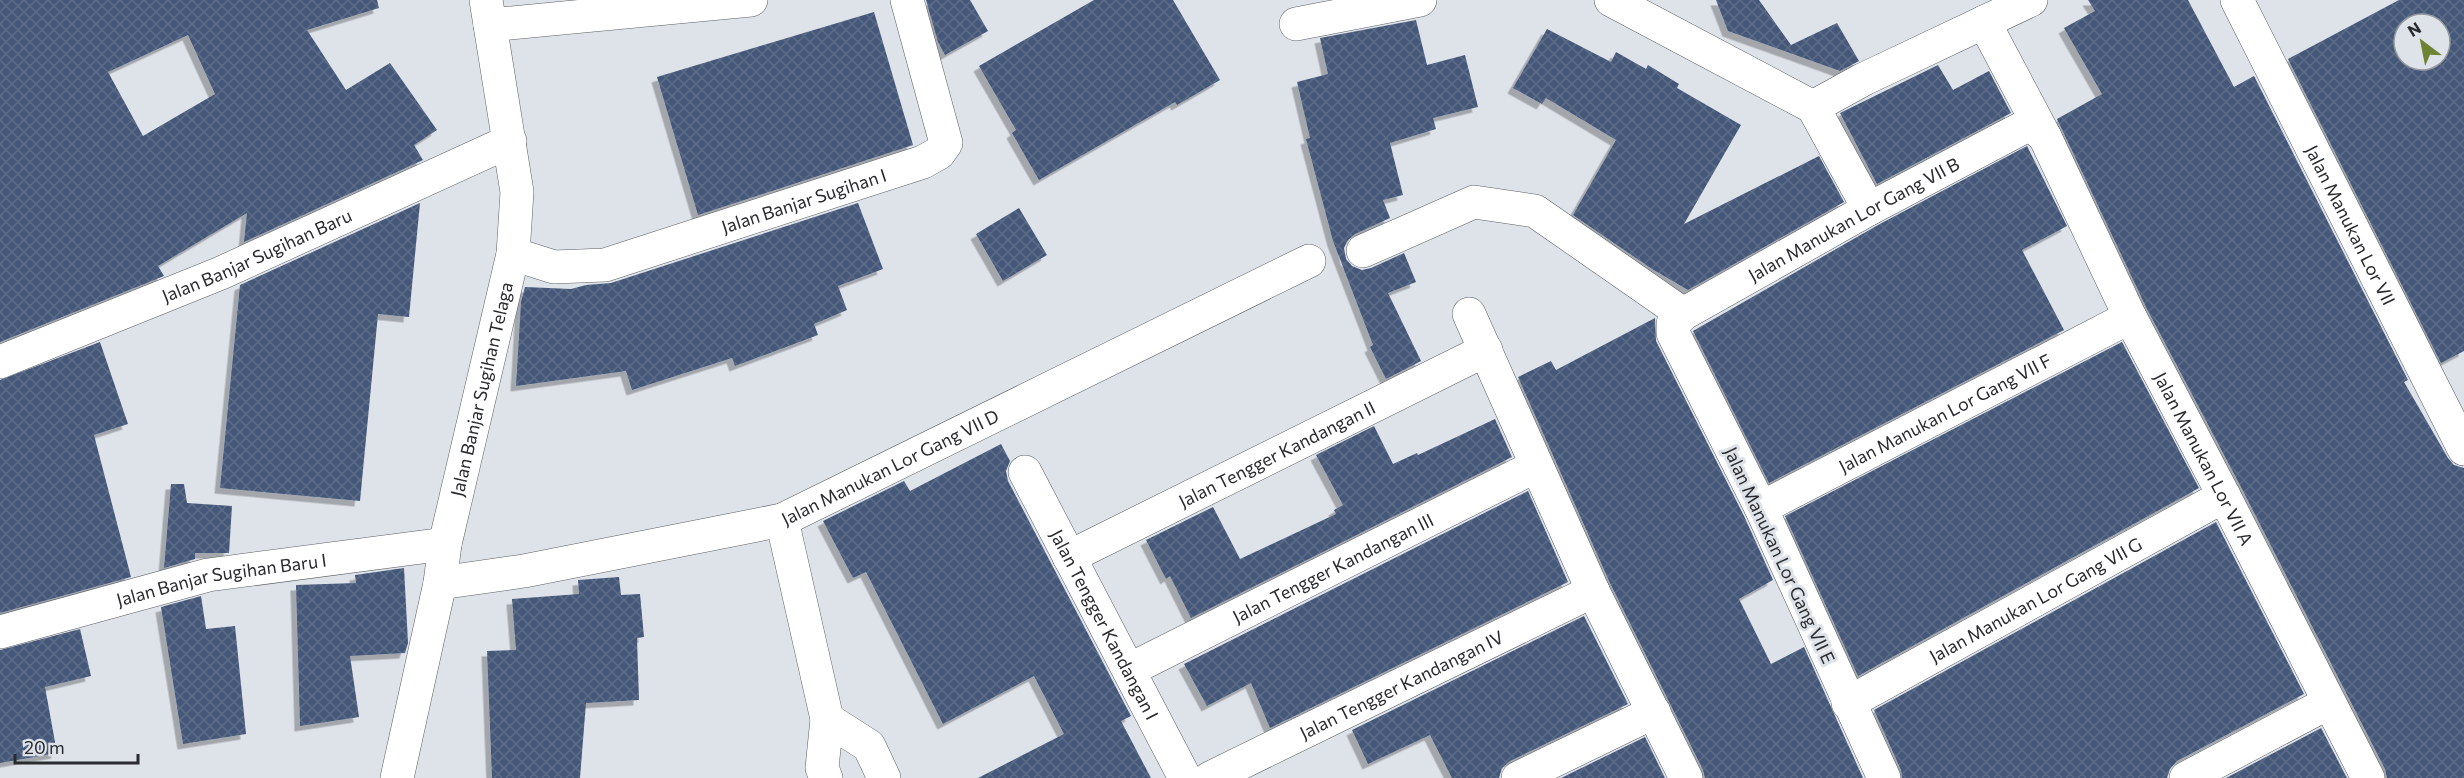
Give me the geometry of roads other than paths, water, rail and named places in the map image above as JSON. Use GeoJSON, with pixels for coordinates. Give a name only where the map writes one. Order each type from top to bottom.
{"type":"FeatureCollection","features":[{"type":"Feature","properties":{"kind":"street"},"geometry":{"type":"LineString","coordinates":[[488,13],[751,0]]}},
{"type":"Feature","properties":{"kind":"street","name":"Jalan Banjar Sugihan I"},"geometry":{"type":"LineString","coordinates":[[513,254],[554,267],[605,265],[923,162],[939,153],[945,143],[907,0]]}},
{"type":"Feature","properties":{"kind":"street"},"geometry":{"type":"LineString","coordinates":[[1296,24],[1420,0]]}},
{"type":"Feature","properties":{"kind":"street"},"geometry":{"type":"LineString","coordinates":[[1611,0],[1813,107],[1869,209]]}},
{"type":"Feature","properties":{"kind":"street"},"geometry":{"type":"LineString","coordinates":[[1813,107],[1864,79],[2031,0]]}},
{"type":"Feature","properties":{"kind":"street","name":"Jalan Manukan Lor VII"},"geometry":{"type":"LineString","coordinates":[[2237,0],[2452,394],[2464,449]]}},
{"type":"Feature","properties":{"kind":"street","name":"Jalan Banjar Sugihan Telaga"},"geometry":{"type":"LineString","coordinates":[[397,778],[440,583],[445,544],[513,254],[517,192],[488,13]]}},
{"type":"Feature","properties":{"kind":"street","name":"Jalan Manukan Lor VII A"},"geometry":{"type":"LineString","coordinates":[[1984,22],[2045,137],[2130,317],[2368,778]]}},
{"type":"Feature","properties":{"kind":"street","name":"Jalan Manukan Lor Gang VII B"},"geometry":{"type":"LineString","coordinates":[[1678,323],[1869,209],[2025,126],[2036,129],[2045,137]]}},
{"type":"Feature","properties":{"kind":"street","name":"Jalan Banjar Sugihan Baru"},"geometry":{"type":"LineString","coordinates":[[0,362],[221,273],[510,141]]}},
{"type":"Feature","properties":{"kind":"street"},"geometry":{"type":"LineString","coordinates":[[1363,250],[1474,202],[1535,211],[1678,323]]}},
{"type":"Feature","properties":{"kind":"street","name":"Jalan Manukan Lor Gang VII D"},"geometry":{"type":"LineString","coordinates":[[440,583],[524,571],[782,520],[1309,261]]}},
{"type":"Feature","properties":{"kind":"street"},"geometry":{"type":"LineString","coordinates":[[1468,314],[1593,591],[1686,778]]}},
{"type":"Feature","properties":{"kind":"street","name":"Jalan Manukan Lor Gang VII F"},"geometry":{"type":"LineString","coordinates":[[1761,508],[2130,317]]}},
{"type":"Feature","properties":{"kind":"street","name":"Jalan Manukan Lor Gang VII E"},"geometry":{"type":"LineString","coordinates":[[1678,323],[1848,703],[1884,778]]}},
{"type":"Feature","properties":{"kind":"street","name":"Jalan Tengger Kandangan II"},"geometry":{"type":"LineString","coordinates":[[1069,557],[1486,350]]}},
{"type":"Feature","properties":{"kind":"street","name":"Jalan Tengger Kandangan III"},"geometry":{"type":"LineString","coordinates":[[1129,670],[1536,466]]}},
{"type":"Feature","properties":{"kind":"street","name":"Jalan Tengger Kandangan I"},"geometry":{"type":"LineString","coordinates":[[1025,472],[1185,778]]}},
{"type":"Feature","properties":{"kind":"street","name":"Jalan Manukan Lor Gang VII G"},"geometry":{"type":"LineString","coordinates":[[1848,703],[2224,496]]}},
{"type":"Feature","properties":{"kind":"street"},"geometry":{"type":"LineString","coordinates":[[782,520],[827,719],[822,768],[826,778]]}},
{"type":"Feature","properties":{"kind":"street","name":"Jalan Banjar Sugihan Baru I"},"geometry":{"type":"LineString","coordinates":[[0,632],[208,575],[445,544]]}},
{"type":"Feature","properties":{"kind":"street","name":"Jalan Tengger Kandangan IV"},"geometry":{"type":"LineString","coordinates":[[1210,778],[1593,591]]}},
{"type":"Feature","properties":{"kind":"street"},"geometry":{"type":"LineString","coordinates":[[2186,778],[2328,703]]}},
{"type":"Feature","properties":{"kind":"street"},"geometry":{"type":"LineString","coordinates":[[1518,778],[1654,712]]}},
{"type":"Feature","properties":{"kind":"street"},"geometry":{"type":"LineString","coordinates":[[827,719],[868,746],[884,778]]}}]}
